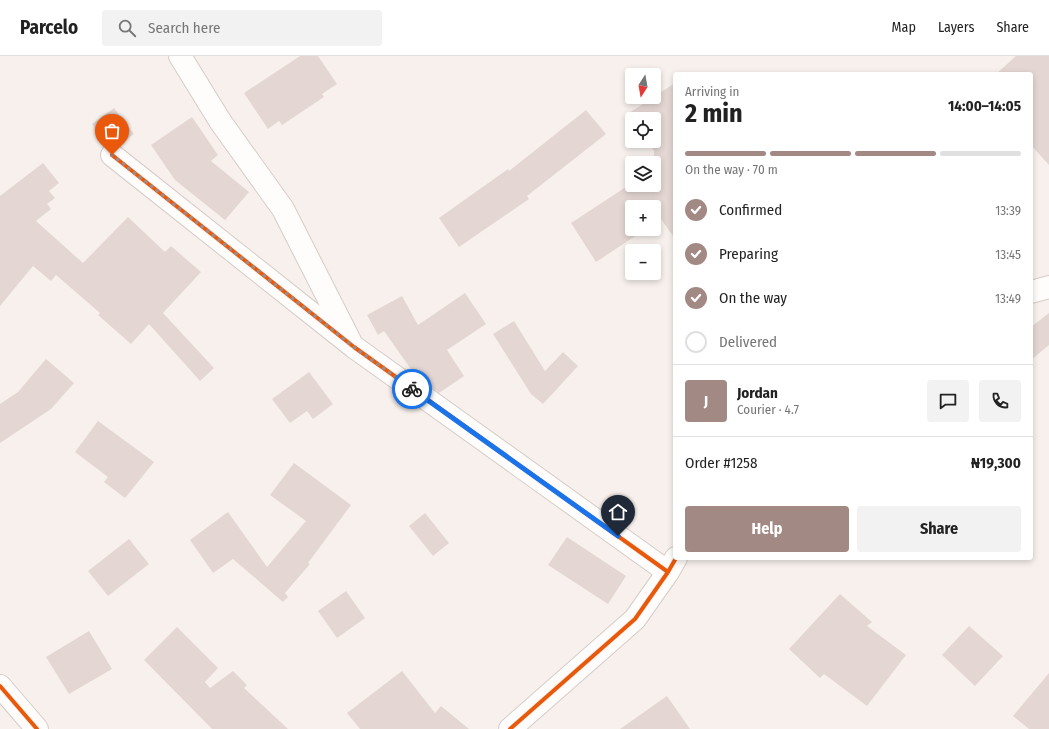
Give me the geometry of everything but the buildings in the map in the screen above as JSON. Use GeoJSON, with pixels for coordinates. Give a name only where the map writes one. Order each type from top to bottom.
{"type":"FeatureCollection","features":[{"type":"Feature","properties":{"kind":"street"},"geometry":{"type":"LineString","coordinates":[[180,56],[220,121],[283,209],[354,347]]}},
{"type":"Feature","properties":{"kind":"street"},"geometry":{"type":"LineString","coordinates":[[112,155],[354,347],[672,565],[635,619],[510,729]]}},
{"type":"Feature","properties":{"kind":"street"},"geometry":{"type":"LineString","coordinates":[[1033,291],[1049,287]]}},
{"type":"Feature","properties":{"kind":"street"},"geometry":{"type":"LineString","coordinates":[[0,686],[37,729]]}},
{"type":"Feature","properties":{"kind":"cycle path"},"geometry":{"type":"LineString","coordinates":[[112,155],[354,347],[668,572]]}},
{"type":"Feature","properties":{"kind":"cycle path"},"geometry":{"type":"LineString","coordinates":[[510,729],[635,619],[675,560]]}},
{"type":"Feature","properties":{"kind":"cycle path"},"geometry":{"type":"LineString","coordinates":[[0,686],[37,729]]}},
{"type":"Feature","properties":{"kind":"way so far"},"geometry":{"type":"LineString","coordinates":[[112,155],[354,347],[412,389]]}},
{"type":"Feature","properties":{"kind":"route"},"geometry":{"type":"LineString","coordinates":[[412,389],[618,536]]}}]}
